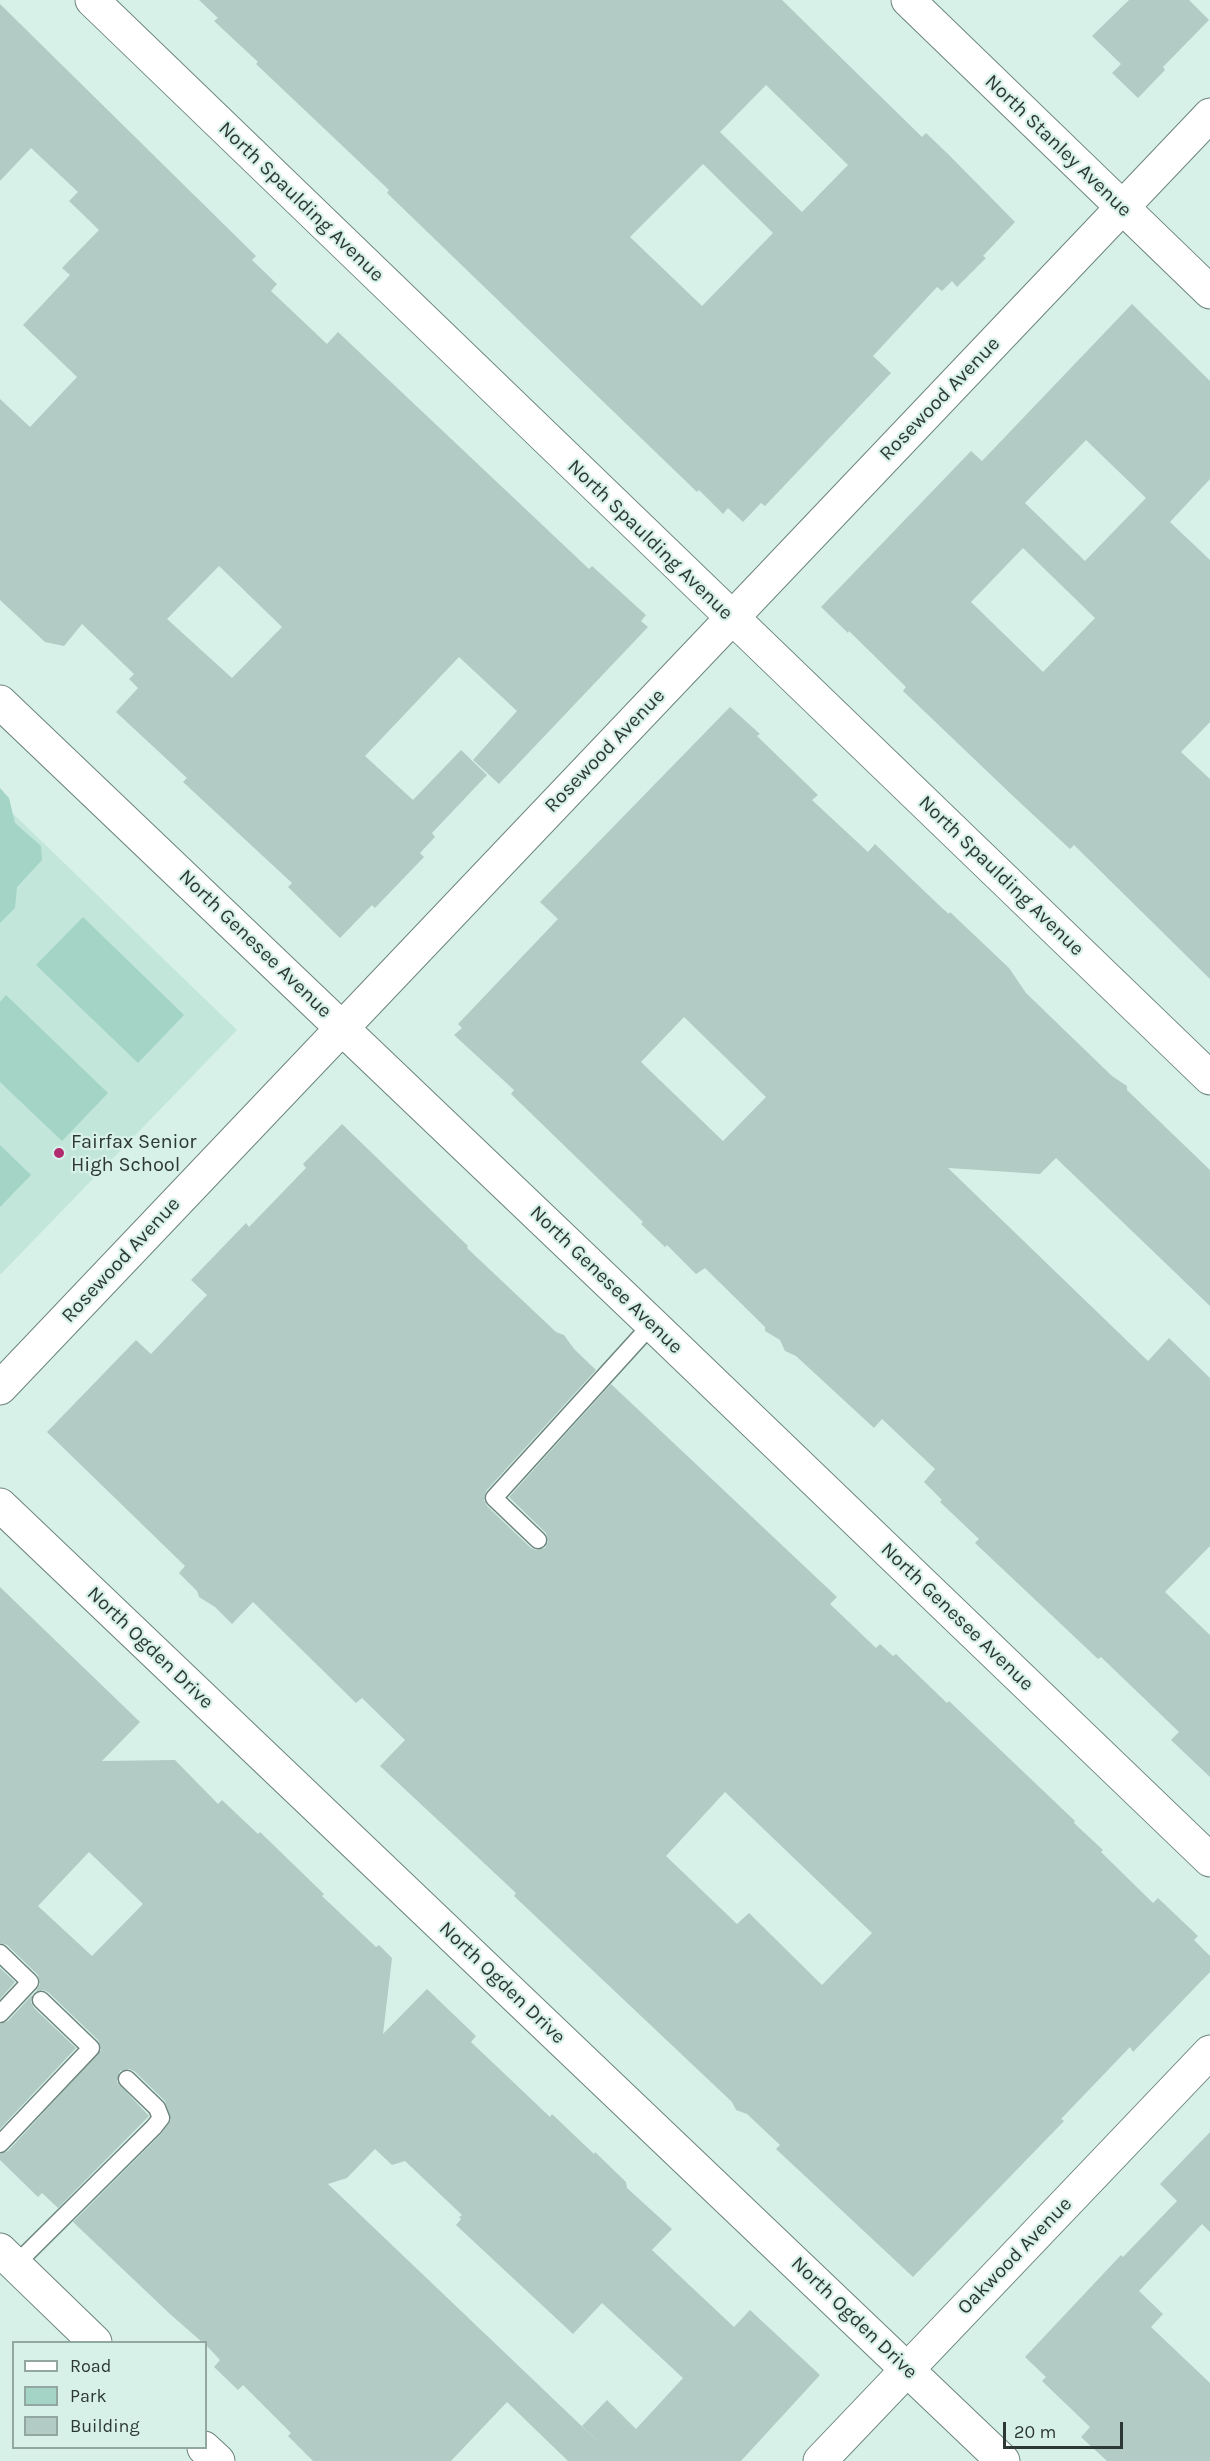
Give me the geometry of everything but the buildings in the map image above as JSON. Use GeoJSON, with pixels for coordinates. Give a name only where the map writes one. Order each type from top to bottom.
{"type":"FeatureCollection","features":[{"type":"Feature","properties":{"kind":"street","name":"North Spaulding Avenue"},"geometry":{"type":"LineString","coordinates":[[92,0],[1210,1077]]}},
{"type":"Feature","properties":{"kind":"street","name":"North Stanley Avenue"},"geometry":{"type":"LineString","coordinates":[[908,0],[1210,292]]}},
{"type":"Feature","properties":{"kind":"street","name":"Rosewood Avenue"},"geometry":{"type":"LineString","coordinates":[[0,1388],[1210,115]]}},
{"type":"Feature","properties":{"kind":"street","name":"North Genesee Avenue"},"geometry":{"type":"LineString","coordinates":[[0,702],[1210,1860]]}},
{"type":"Feature","properties":{"kind":"street","name":"North Ogden Drive"},"geometry":{"type":"LineString","coordinates":[[0,1505],[1003,2461]]}},
{"type":"Feature","properties":{"kind":"street","name":"Oakwood Avenue"},"geometry":{"type":"LineString","coordinates":[[820,2461],[1210,2052]]}},
{"type":"Feature","properties":{"kind":"street"},"geometry":{"type":"LineString","coordinates":[[8,2258],[93,2341]]}},
{"type":"Feature","properties":{"kind":"street"},"geometry":{"type":"LineString","coordinates":[[205,2449],[218,2461]]}},
{"type":"Feature","properties":{"kind":"lane"},"geometry":{"type":"LineString","coordinates":[[538,1540],[494,1498],[652,1324]]}},
{"type":"Feature","properties":{"kind":"lane"},"geometry":{"type":"LineString","coordinates":[[0,1953],[30,1982],[0,2014]]}},
{"type":"Feature","properties":{"kind":"lane"},"geometry":{"type":"LineString","coordinates":[[0,2144],[91,2048],[41,2000]]}},
{"type":"Feature","properties":{"kind":"lane"},"geometry":{"type":"LineString","coordinates":[[8,2258],[154,2127],[161,2118],[157,2108],[128,2079]]}},
{"type":"Feature","properties":{"kind":"shaded area","name":"Fairfax Senior High School"},"geometry":{"type":"Polygon","coordinates":[[[0,801],[237,1030],[0,1275],[0,801]]]}},
{"type":"Feature","properties":{"kind":"green space"},"geometry":{"type":"Polygon","coordinates":[[[0,788],[9,798],[15,823],[41,846],[42,860],[17,887],[15,908],[0,923],[0,788]]]}},
{"type":"Feature","properties":{"kind":"green space"},"geometry":{"type":"Polygon","coordinates":[[[83,917],[184,1015],[138,1063],[36,965],[83,917]]]}},
{"type":"Feature","properties":{"kind":"green space"},"geometry":{"type":"Polygon","coordinates":[[[6,995],[108,1093],[62,1141],[0,1082],[0,1002],[6,995]]]}},
{"type":"Feature","properties":{"kind":"green space"},"geometry":{"type":"Polygon","coordinates":[[[0,1145],[31,1175],[0,1207],[0,1145]]]}},
{"type":"Feature","properties":{"kind":"place","name":"Fairfax Senior High School"},"geometry":{"type":"Point","coordinates":[59,1153]}}]}
